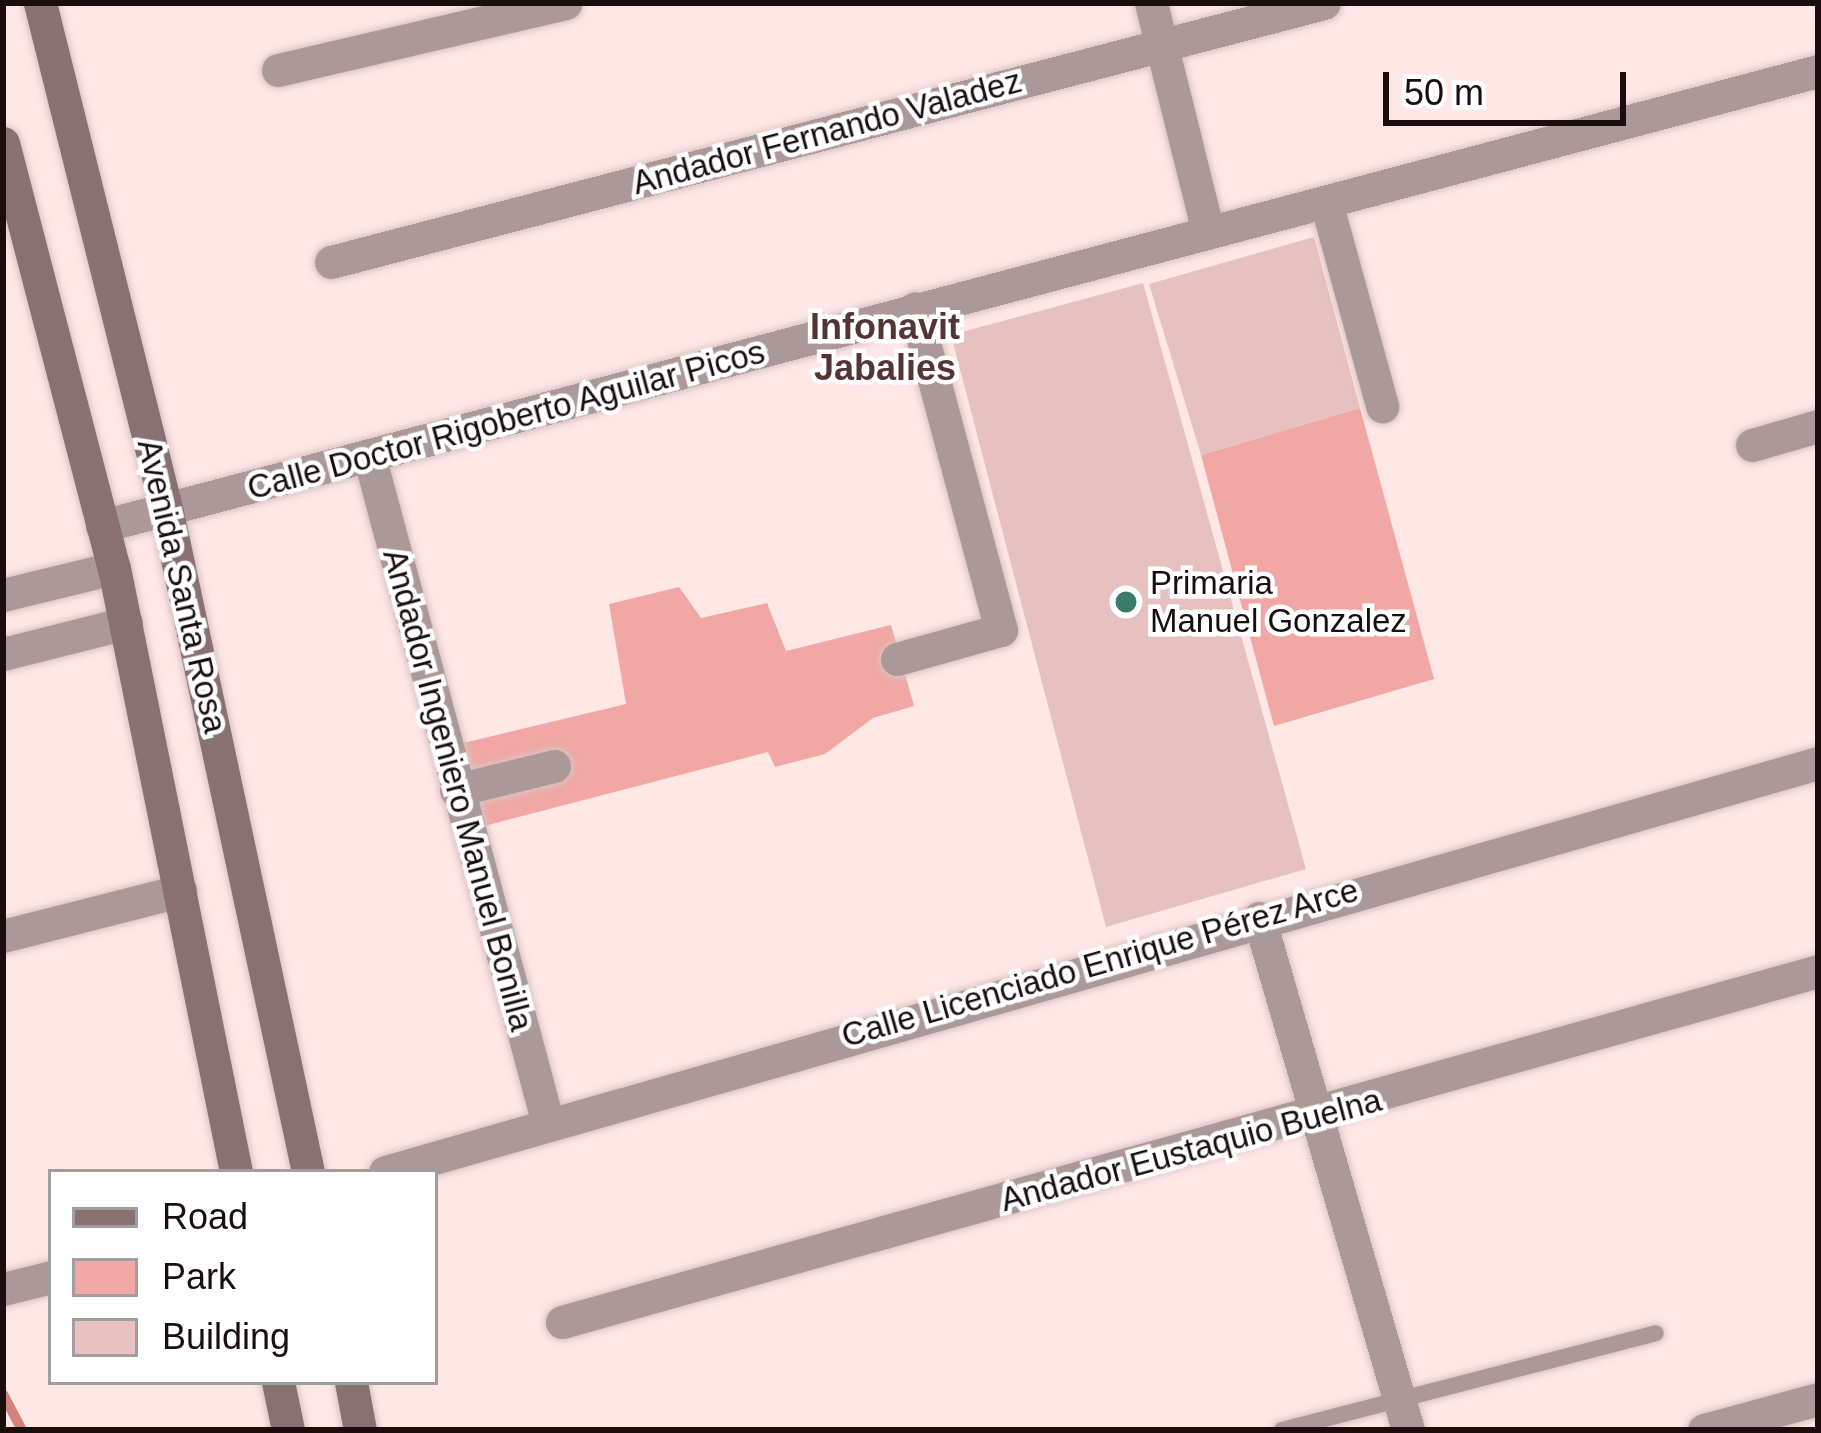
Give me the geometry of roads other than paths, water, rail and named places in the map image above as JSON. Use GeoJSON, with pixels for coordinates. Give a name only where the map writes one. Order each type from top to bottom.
{"type":"FeatureCollection","features":[{"type":"Feature","properties":{"kind":"main road","name":"Avenida Santa Rosa"},"geometry":{"type":"LineString","coordinates":[[40,3],[167,512],[307,1169]]}},
{"type":"Feature","properties":{"kind":"main road","name":"Avenida Santa Rosa"},"geometry":{"type":"LineString","coordinates":[[3,143],[16,252],[114,568],[235,1169]]}},
{"type":"Feature","properties":{"kind":"main road"},"geometry":{"type":"LineString","coordinates":[[279,1385],[288,1430]]}},
{"type":"Feature","properties":{"kind":"main road"},"geometry":{"type":"LineString","coordinates":[[352,1385],[360,1430]]}},
{"type":"Feature","properties":{"kind":"street"},"geometry":{"type":"LineString","coordinates":[[278,70],[565,3]]}},
{"type":"Feature","properties":{"kind":"street"},"geometry":{"type":"LineString","coordinates":[[1151,3],[1208,232]]}},
{"type":"Feature","properties":{"kind":"street","name":"Andador Fernando Valadez"},"geometry":{"type":"LineString","coordinates":[[331,262],[1324,3]]}},
{"type":"Feature","properties":{"kind":"street","name":"Calle Doctor Rigoberto Aguilar Picos"},"geometry":{"type":"LineString","coordinates":[[102,526],[370,459],[915,308],[1818,71]]}},
{"type":"Feature","properties":{"kind":"street"},"geometry":{"type":"LineString","coordinates":[[1326,202],[1382,406]]}},
{"type":"Feature","properties":{"kind":"street"},"geometry":{"type":"LineString","coordinates":[[897,659],[1001,630],[915,308]]}},
{"type":"Feature","properties":{"kind":"street"},"geometry":{"type":"LineString","coordinates":[[1752,445],[1818,426]]}},
{"type":"Feature","properties":{"kind":"street","name":"Andador Ingeniero Manuel Bonilla"},"geometry":{"type":"LineString","coordinates":[[370,459],[547,1120]]}},
{"type":"Feature","properties":{"kind":"street"},"geometry":{"type":"LineString","coordinates":[[3,595],[114,568]]}},
{"type":"Feature","properties":{"kind":"street"},"geometry":{"type":"LineString","coordinates":[[3,654],[126,623]]}},
{"type":"Feature","properties":{"kind":"street","name":"Calle Licenciado Enrique Pérez Arce"},"geometry":{"type":"LineString","coordinates":[[394,1169],[547,1120],[1818,763]]}},
{"type":"Feature","properties":{"kind":"street"},"geometry":{"type":"LineString","coordinates":[[456,790],[554,766]]}},
{"type":"Feature","properties":{"kind":"street"},"geometry":{"type":"LineString","coordinates":[[3,936],[180,891]]}},
{"type":"Feature","properties":{"kind":"street"},"geometry":{"type":"LineString","coordinates":[[1258,918],[1404,1415]]}},
{"type":"Feature","properties":{"kind":"street","name":"Andador Eustaquio Buelna"},"geometry":{"type":"LineString","coordinates":[[562,1322],[1318,1116],[1818,971]]}},
{"type":"Feature","properties":{"kind":"street"},"geometry":{"type":"LineString","coordinates":[[3,1288],[48,1278]]}},
{"type":"Feature","properties":{"kind":"street"},"geometry":{"type":"LineString","coordinates":[[1704,1430],[1818,1399]]}},
{"type":"Feature","properties":{"kind":"lane"},"geometry":{"type":"LineString","coordinates":[[1282,1430],[1404,1415],[1656,1333]]}},
{"type":"Feature","properties":{"kind":"waterway"},"geometry":{"type":"LineString","coordinates":[[3,1394],[22,1430]]}},
{"type":"Feature","properties":{"kind":"place","name":"Primaria Manuel Gonzalez"},"geometry":{"type":"Point","coordinates":[1126,602]}},
{"type":"Feature","properties":{"kind":"district","name":"Infonavit Jabalies"},"geometry":{"type":"Point","coordinates":[885,346]}}]}
